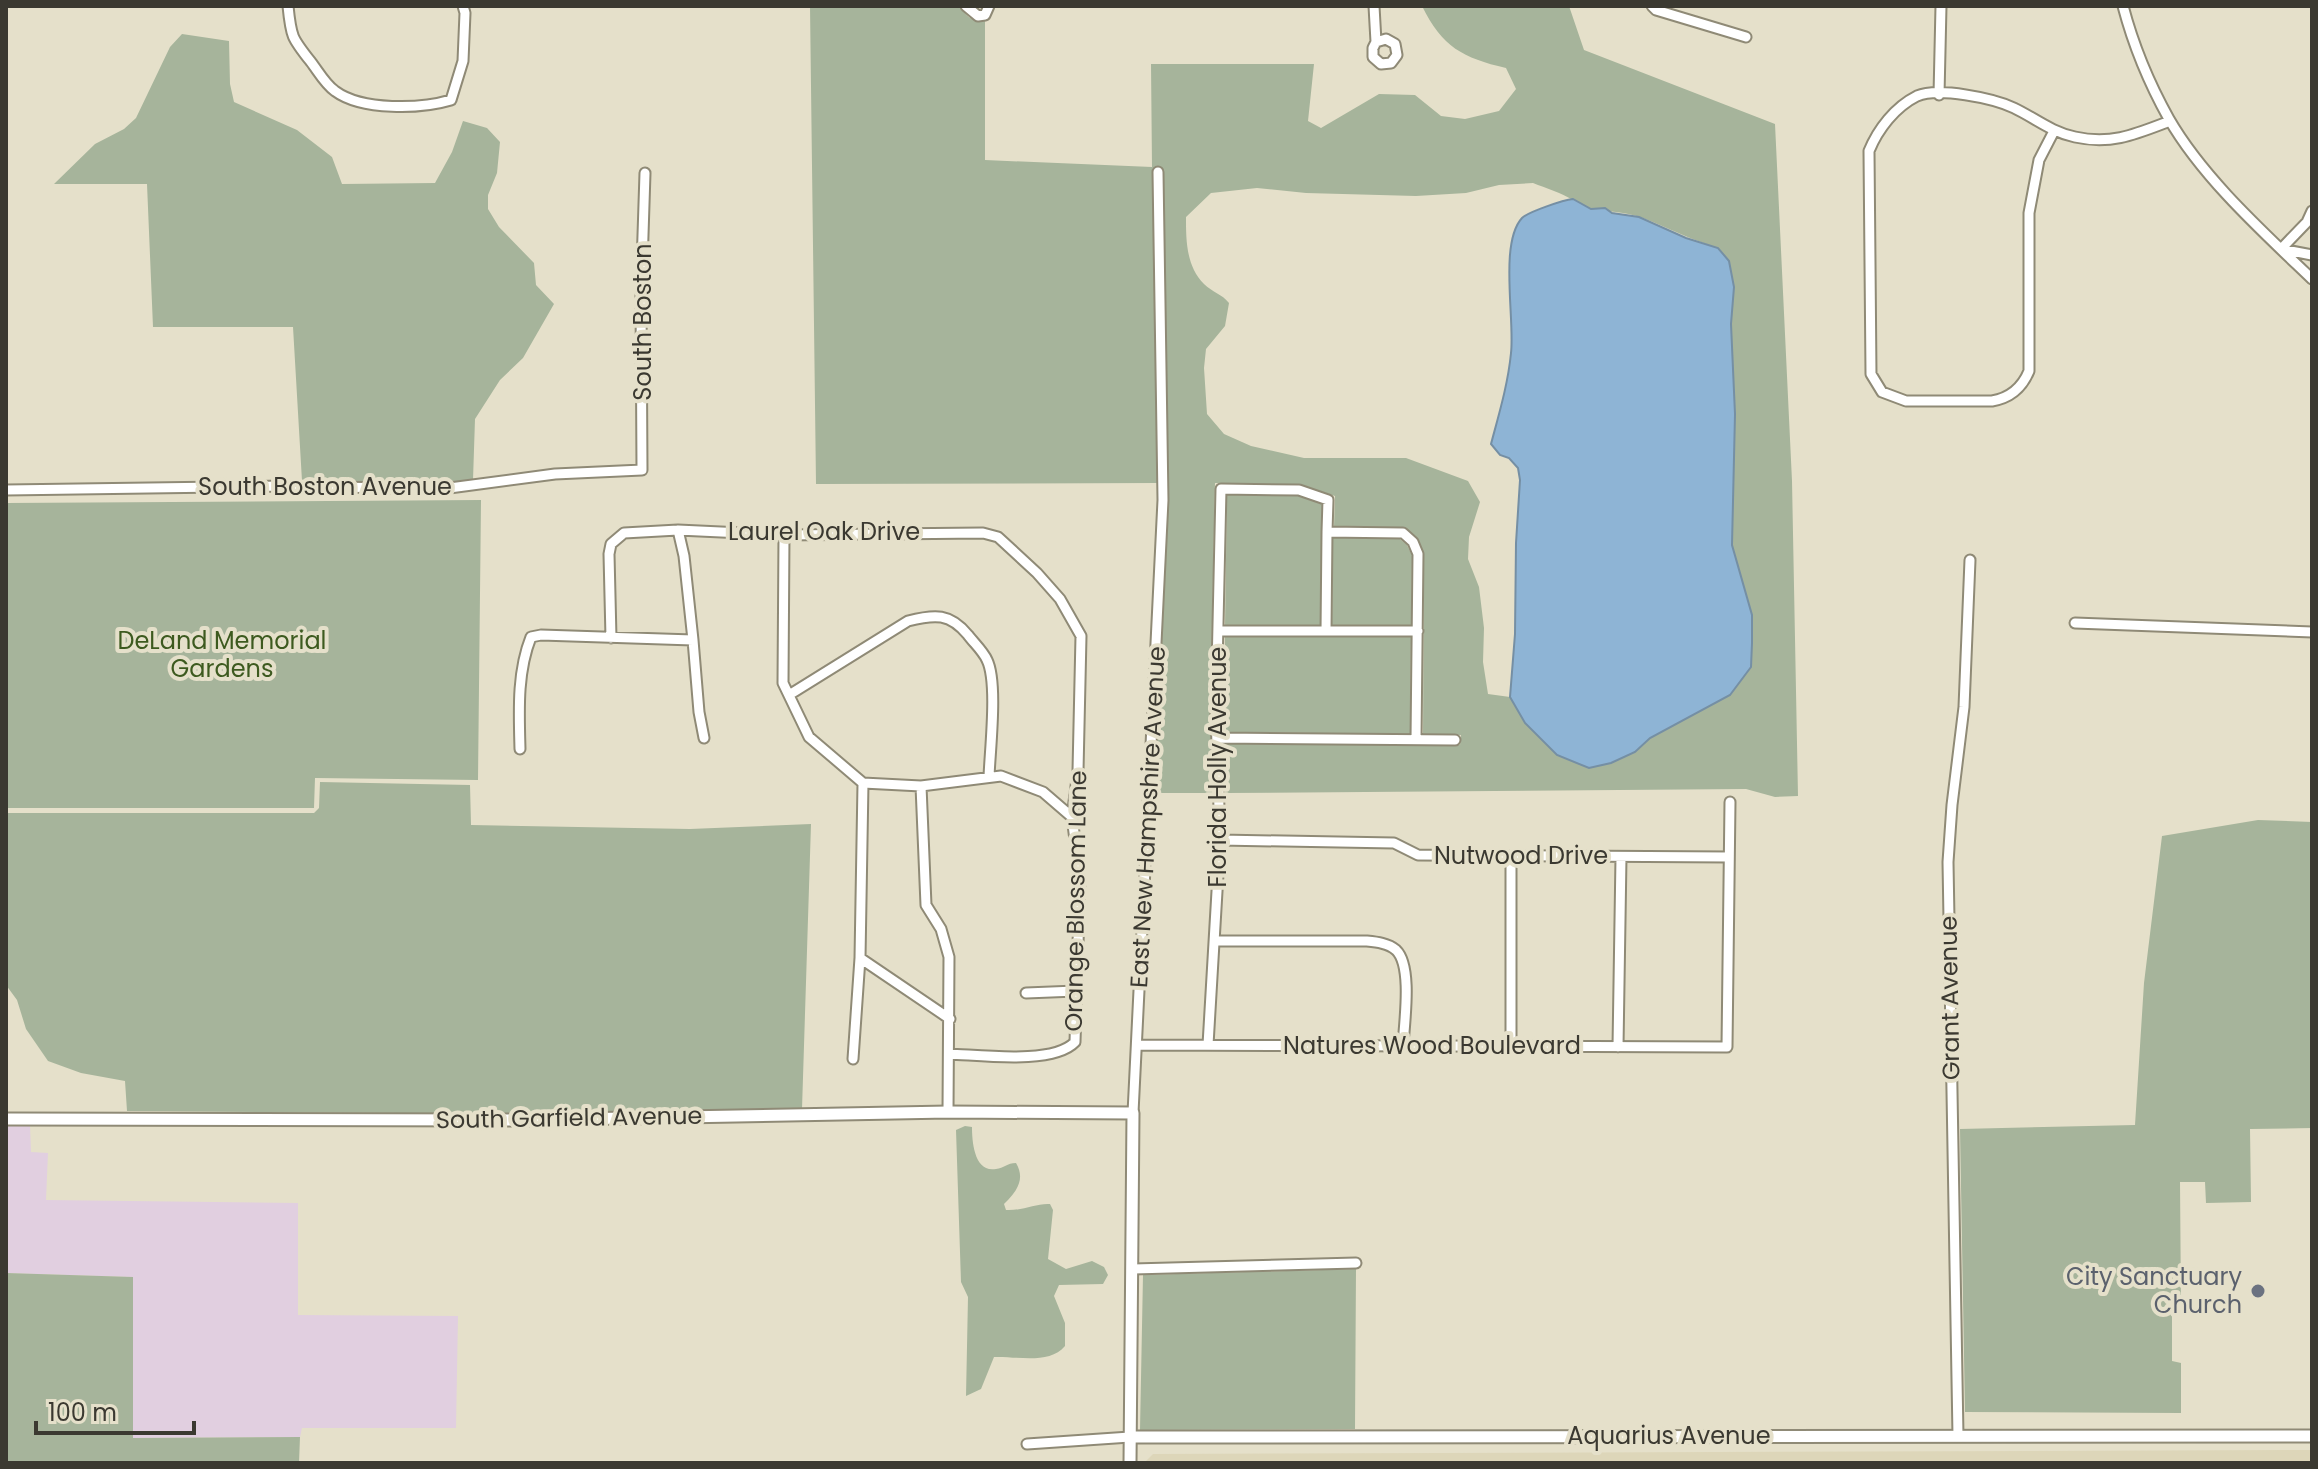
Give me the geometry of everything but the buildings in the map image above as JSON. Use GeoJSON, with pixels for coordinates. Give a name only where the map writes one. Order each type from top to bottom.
{"type":"FeatureCollection","features":[{"type":"Feature","properties":{"kind":"street"},"geometry":{"type":"LineString","coordinates":[[288,6],[291,36],[334,91],[350,99],[409,107],[430,106],[451,100],[463,61],[463,6]]}},
{"type":"Feature","properties":{"kind":"street"},"geometry":{"type":"LineString","coordinates":[[966,6],[978,16],[985,15],[989,6]]}},
{"type":"Feature","properties":{"kind":"street"},"geometry":{"type":"LineString","coordinates":[[1374,6],[1376,42]]}},
{"type":"Feature","properties":{"kind":"street"},"geometry":{"type":"LineString","coordinates":[[1652,6],[1656,10],[1746,37]]}},
{"type":"Feature","properties":{"kind":"street"},"geometry":{"type":"LineString","coordinates":[[1939,95],[1941,6]]}},
{"type":"Feature","properties":{"kind":"street"},"geometry":{"type":"LineString","coordinates":[[2123,6],[2170,121],[2200,163],[2312,279]]}},
{"type":"Feature","properties":{"kind":"street"},"geometry":{"type":"LineString","coordinates":[[2054,131],[2039,160],[2029,213],[2029,371],[2024,383],[2005,399],[1906,401],[1882,392],[1871,374],[1869,151],[1880,127],[1899,109],[1919,95],[1987,97],[2054,131],[2076,138],[2115,141],[2170,121]]}},
{"type":"Feature","properties":{"kind":"street","name":"East New Hampshire Avenue"},"geometry":{"type":"LineString","coordinates":[[1130,1463],[1133,1113],[1163,500],[1158,172]]}},
{"type":"Feature","properties":{"kind":"street","name":"South Boston"},"geometry":{"type":"LineString","coordinates":[[642,470],[641,297],[645,173]]}},
{"type":"Feature","properties":{"kind":"street"},"geometry":{"type":"LineString","coordinates":[[2281,249],[2307,222],[2312,211]]}},
{"type":"Feature","properties":{"kind":"street"},"geometry":{"type":"LineString","coordinates":[[2281,249],[2312,255]]}},
{"type":"Feature","properties":{"kind":"street","name":"South Boston Avenue"},"geometry":{"type":"LineString","coordinates":[[6,490],[284,486],[442,489],[555,474],[642,470]]}},
{"type":"Feature","properties":{"kind":"street","name":"Florida Holly Avenue"},"geometry":{"type":"LineString","coordinates":[[1208,1045],[1220,840],[1221,489],[1299,490],[1328,500],[1327,532]]}},
{"type":"Feature","properties":{"kind":"street"},"geometry":{"type":"LineString","coordinates":[[678,530],[684,556],[704,738]]}},
{"type":"Feature","properties":{"kind":"street","name":"Laurel Oak Drive"},"geometry":{"type":"LineString","coordinates":[[611,638],[609,554],[611,544],[624,533],[678,530],[784,535],[983,533],[998,537],[1037,573]]}},
{"type":"Feature","properties":{"kind":"street"},"geometry":{"type":"LineString","coordinates":[[1326,631],[1327,532],[1403,533],[1413,542],[1418,554],[1416,739]]}},
{"type":"Feature","properties":{"kind":"street"},"geometry":{"type":"LineString","coordinates":[[784,535],[783,683],[809,737],[863,783],[921,786],[989,777],[1011,779],[1043,792],[1072,817]]}},
{"type":"Feature","properties":{"kind":"street","name":"Grant Avenue"},"geometry":{"type":"LineString","coordinates":[[1958,1436],[1948,862],[1964,707],[1970,560]]}},
{"type":"Feature","properties":{"kind":"street","name":"Orange Blossom Lane"},"geometry":{"type":"LineString","coordinates":[[949,1054],[1049,1056],[1069,1049],[1075,1042],[1080,879],[1072,817],[1078,771],[1081,636],[1060,599],[1037,573]]}},
{"type":"Feature","properties":{"kind":"street"},"geometry":{"type":"LineString","coordinates":[[789,695],[908,621],[943,615],[959,623],[987,658],[992,675],[989,777]]}},
{"type":"Feature","properties":{"kind":"street"},"geometry":{"type":"LineString","coordinates":[[2075,623],[2312,632]]}},
{"type":"Feature","properties":{"kind":"street"},"geometry":{"type":"LineString","coordinates":[[1219,631],[1418,631]]}},
{"type":"Feature","properties":{"kind":"street"},"geometry":{"type":"LineString","coordinates":[[520,749],[518,704],[524,654],[531,637],[693,640]]}},
{"type":"Feature","properties":{"kind":"street"},"geometry":{"type":"LineString","coordinates":[[1218,738],[1455,740]]}},
{"type":"Feature","properties":{"kind":"street"},"geometry":{"type":"LineString","coordinates":[[853,1059],[860,958],[863,783]]}},
{"type":"Feature","properties":{"kind":"street"},"geometry":{"type":"LineString","coordinates":[[921,786],[926,905],[941,929],[949,957],[948,1112]]}},
{"type":"Feature","properties":{"kind":"street"},"geometry":{"type":"LineString","coordinates":[[1729,857],[1730,802]]}},
{"type":"Feature","properties":{"kind":"street","name":"Nutwood Drive"},"geometry":{"type":"LineString","coordinates":[[1220,840],[1394,843],[1418,855],[1729,857]]}},
{"type":"Feature","properties":{"kind":"street"},"geometry":{"type":"LineString","coordinates":[[1511,856],[1511,1046]]}},
{"type":"Feature","properties":{"kind":"street"},"geometry":{"type":"LineString","coordinates":[[1618,1047],[1621,857]]}},
{"type":"Feature","properties":{"kind":"street","name":"Natures Wood Boulevard"},"geometry":{"type":"LineString","coordinates":[[1138,1045],[1727,1047],[1729,857]]}},
{"type":"Feature","properties":{"kind":"street"},"geometry":{"type":"LineString","coordinates":[[1215,941],[1366,941],[1386,944],[1397,950],[1402,957],[1406,980],[1403,1046]]}},
{"type":"Feature","properties":{"kind":"street"},"geometry":{"type":"LineString","coordinates":[[860,958],[950,1019]]}},
{"type":"Feature","properties":{"kind":"street"},"geometry":{"type":"LineString","coordinates":[[1026,993],[1076,991]]}},
{"type":"Feature","properties":{"kind":"street","name":"South Garfield Avenue"},"geometry":{"type":"LineString","coordinates":[[6,1119],[517,1120],[948,1112],[1133,1113]]}},
{"type":"Feature","properties":{"kind":"street"},"geometry":{"type":"LineString","coordinates":[[1133,1269],[1356,1263]]}},
{"type":"Feature","properties":{"kind":"street","name":"Aquarius Avenue"},"geometry":{"type":"LineString","coordinates":[[1027,1444],[1130,1437],[2312,1436]]}},
{"type":"Feature","properties":{"kind":"shaded area"},"geometry":{"type":"Polygon","coordinates":[[[6,1125],[30,1125],[31,1152],[48,1153],[46,1200],[298,1203],[298,1315],[458,1316],[456,1428],[302,1428],[300,1437],[133,1438],[132,1277],[6,1273],[6,1125]]]}},
{"type":"Feature","properties":{"kind":"shaded area"},"geometry":{"type":"Polygon","coordinates":[[[2312,1450],[2312,1463],[1144,1463],[1153,1454],[2312,1450]]]}},
{"type":"Feature","properties":{"kind":"green space"},"geometry":{"type":"Polygon","coordinates":[[[810,6],[961,7],[970,18],[985,20],[985,160],[1152,167],[1151,64],[1314,64],[1308,121],[1321,128],[1379,94],[1415,95],[1441,116],[1465,119],[1499,111],[1516,89],[1506,68],[1455,49],[1438,32],[1422,6],[1569,6],[1584,50],[1775,124],[1792,481],[1798,796],[1775,797],[1746,789],[1225,793],[1224,743],[1460,745],[1461,735],[1423,734],[1424,554],[1417,538],[1403,528],[1334,527],[1335,496],[1302,485],[1215,483],[1210,714],[1213,793],[1156,793],[1158,483],[816,484],[810,6]],[[1533,183],[1499,185],[1466,193],[1416,196],[1306,193],[1257,188],[1211,193],[1186,217],[1190,261],[1198,277],[1229,303],[1225,326],[1206,349],[1207,414],[1224,434],[1251,446],[1304,458],[1406,458],[1468,481],[1480,502],[1469,537],[1468,559],[1479,587],[1488,694],[1510,697],[1525,723],[1635,752],[1650,738],[1730,695],[1751,667],[1752,615],[1732,545],[1735,414],[1731,324],[1734,287],[1718,248],[1636,216],[1587,208],[1533,183]]]}},
{"type":"Feature","properties":{"kind":"green space"},"geometry":{"type":"Polygon","coordinates":[[[182,34],[229,41],[230,84],[234,102],[297,130],[332,157],[342,184],[435,183],[452,152],[463,121],[487,128],[500,142],[497,173],[488,195],[488,209],[499,227],[534,263],[536,285],[554,304],[523,358],[500,380],[475,419],[473,480],[442,484],[302,481],[293,327],[153,327],[147,184],[54,184],[95,144],[124,129],[136,118],[170,47],[182,34]]]}},
{"type":"Feature","properties":{"kind":"green space"},"geometry":{"type":"Polygon","coordinates":[[[1227,494],[1298,496],[1322,503],[1320,625],[1225,626],[1227,494]]]}},
{"type":"Feature","properties":{"kind":"green space","name":"DeLand Memorial Gardens"},"geometry":{"type":"Polygon","coordinates":[[[481,500],[478,780],[315,778],[314,808],[6,808],[6,503],[481,500]]]}},
{"type":"Feature","properties":{"kind":"green space"},"geometry":{"type":"Polygon","coordinates":[[[1333,537],[1400,539],[1407,545],[1412,555],[1411,625],[1332,625],[1333,537]]]}},
{"type":"Feature","properties":{"kind":"green space"},"geometry":{"type":"Polygon","coordinates":[[[1225,636],[1411,636],[1410,734],[1224,732],[1225,636]]]}},
{"type":"Feature","properties":{"kind":"green space"},"geometry":{"type":"Polygon","coordinates":[[[320,782],[470,785],[471,825],[690,829],[811,824],[802,1109],[542,1114],[127,1111],[125,1081],[81,1073],[48,1061],[26,1029],[17,1000],[6,985],[6,813],[314,813],[319,808],[320,782]]]}},
{"type":"Feature","properties":{"kind":"green space"},"geometry":{"type":"Polygon","coordinates":[[[2258,820],[2312,822],[2312,1128],[2250,1129],[2251,1202],[2206,1203],[2205,1182],[2180,1182],[2181,1309],[2172,1316],[2172,1361],[2181,1363],[2181,1413],[1965,1412],[1960,1129],[2135,1125],[2144,983],[2162,836],[2258,820]]]}},
{"type":"Feature","properties":{"kind":"green space"},"geometry":{"type":"Polygon","coordinates":[[[972,1127],[976,1155],[983,1166],[996,1169],[1016,1163],[1019,1169],[1020,1180],[1004,1204],[1006,1210],[1050,1204],[1053,1210],[1048,1259],[1066,1269],[1092,1261],[1104,1267],[1108,1275],[1103,1284],[1059,1285],[1054,1296],[1065,1323],[1065,1346],[1058,1352],[1042,1358],[994,1357],[981,1389],[966,1396],[968,1297],[961,1282],[956,1130],[972,1127]]]}},
{"type":"Feature","properties":{"kind":"green space"},"geometry":{"type":"Polygon","coordinates":[[[1356,1269],[1355,1429],[1140,1430],[1143,1275],[1356,1269]]]}},
{"type":"Feature","properties":{"kind":"green space"},"geometry":{"type":"Polygon","coordinates":[[[6,1273],[133,1277],[133,1438],[300,1437],[299,1463],[6,1463],[6,1273]]]}},
{"type":"Feature","properties":{"kind":"water"},"geometry":{"type":"Polygon","coordinates":[[[1573,199],[1591,209],[1605,208],[1612,213],[1639,217],[1718,248],[1729,261],[1734,287],[1731,324],[1735,414],[1732,545],[1752,615],[1751,667],[1730,695],[1650,738],[1635,752],[1611,763],[1589,768],[1557,755],[1525,723],[1510,697],[1520,480],[1518,468],[1491,444],[1511,353],[1509,263],[1515,230],[1522,218],[1573,199]]]}},
{"type":"Feature","properties":{"kind":"place","name":"City Sanctuary Church"},"geometry":{"type":"Point","coordinates":[2258,1291]}}]}
